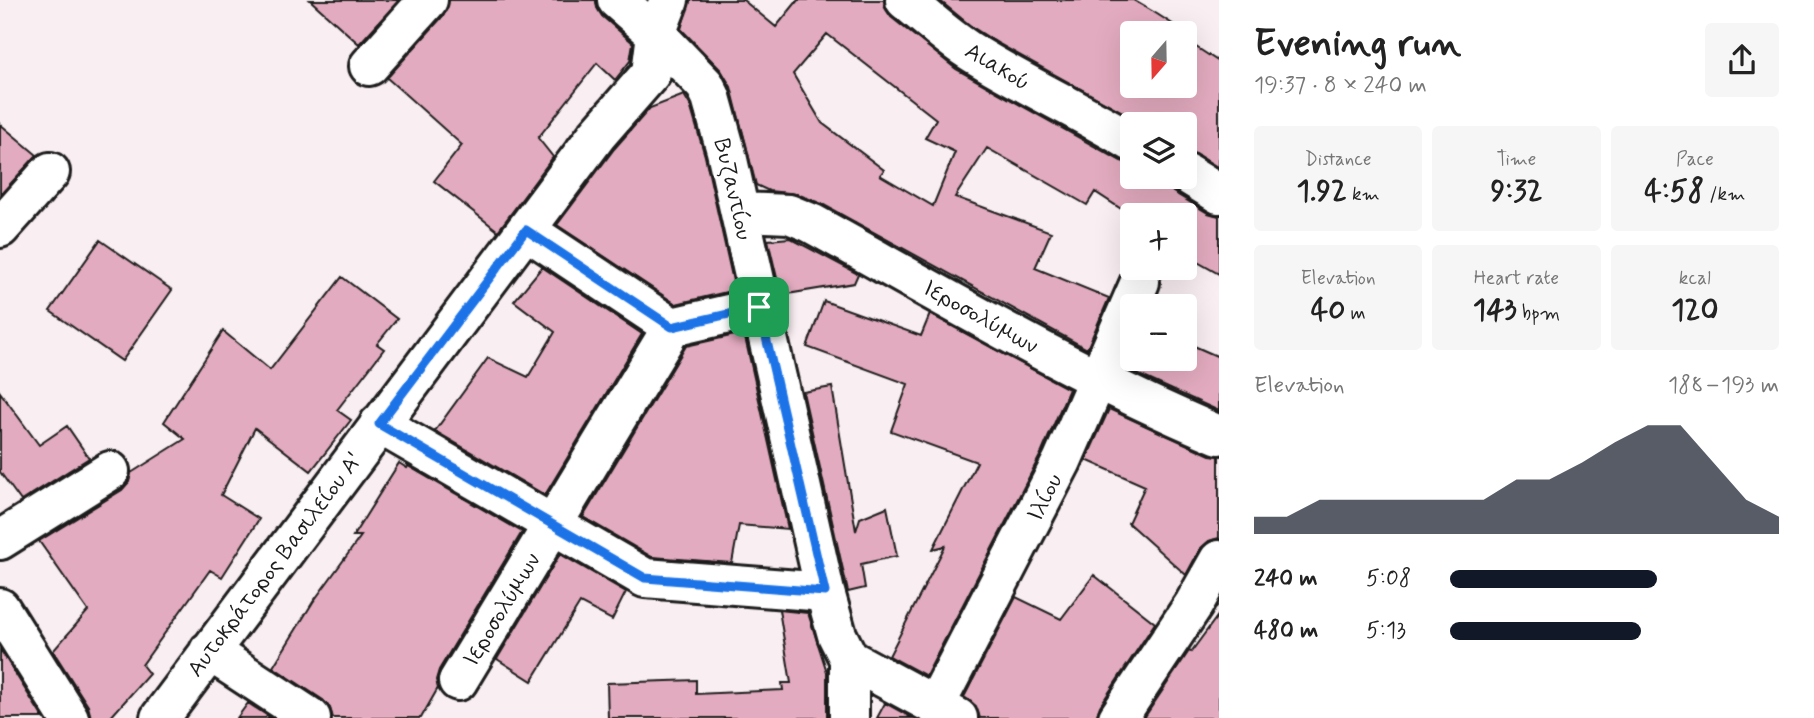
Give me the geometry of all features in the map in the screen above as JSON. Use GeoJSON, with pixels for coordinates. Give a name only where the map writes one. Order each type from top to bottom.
{"type":"FeatureCollection","features":[{"type":"Feature","properties":{"kind":"street"},"geometry":{"type":"LineString","coordinates":[[369,66],[428,0]]}},
{"type":"Feature","properties":{"kind":"street","name":"Βυζαντίου"},"geometry":{"type":"LineString","coordinates":[[617,0],[662,17],[711,97],[740,212],[759,307],[825,592],[837,635],[849,659]]}},
{"type":"Feature","properties":{"kind":"street","name":"Αιακού"},"geometry":{"type":"LineString","coordinates":[[905,0],[965,49],[1120,135]]}},
{"type":"Feature","properties":{"kind":"street","name":"Αυτοκράτορος Βασιλείου A'"},"geometry":{"type":"LineString","coordinates":[[160,718],[597,135],[651,73],[662,17]]}},
{"type":"Feature","properties":{"kind":"street"},"geometry":{"type":"LineString","coordinates":[[0,228],[50,172]]}},
{"type":"Feature","properties":{"kind":"street"},"geometry":{"type":"LineString","coordinates":[[1197,180],[1219,194]]}},
{"type":"Feature","properties":{"kind":"street","name":"Ιεροσολύμων"},"geometry":{"type":"LineString","coordinates":[[740,212],[789,214],[811,223],[1098,381],[1219,435]]}},
{"type":"Feature","properties":{"kind":"street"},"geometry":{"type":"LineString","coordinates":[[526,230],[672,327],[759,307]]}},
{"type":"Feature","properties":{"kind":"street","name":"Ιλίου"},"geometry":{"type":"LineString","coordinates":[[947,712],[1098,381],[1140,282]]}},
{"type":"Feature","properties":{"kind":"street","name":"Ιεροσολύμων"},"geometry":{"type":"LineString","coordinates":[[458,681],[672,327]]}},
{"type":"Feature","properties":{"kind":"street"},"geometry":{"type":"LineString","coordinates":[[379,424],[645,578],[825,592]]}},
{"type":"Feature","properties":{"kind":"street"},"geometry":{"type":"LineString","coordinates":[[0,540],[110,471]]}},
{"type":"Feature","properties":{"kind":"street"},"geometry":{"type":"LineString","coordinates":[[1118,718],[1195,604],[1219,560]]}},
{"type":"Feature","properties":{"kind":"street"},"geometry":{"type":"LineString","coordinates":[[0,608],[69,718]]}},
{"type":"Feature","properties":{"kind":"street"},"geometry":{"type":"LineString","coordinates":[[209,651],[311,718]]}},
{"type":"Feature","properties":{"kind":"street"},"geometry":{"type":"LineString","coordinates":[[849,718],[849,659],[947,712]]}},
{"type":"Feature","properties":{"kind":"building"},"geometry":{"type":"Polygon","coordinates":[[[310,0],[399,0],[359,44],[310,0]]]}},
{"type":"Feature","properties":{"kind":"building"},"geometry":{"type":"Polygon","coordinates":[[[449,0],[596,0],[602,16],[633,43],[630,61],[615,80],[597,63],[538,138],[553,157],[498,231],[434,181],[462,145],[387,78],[444,15],[449,0]]]}},
{"type":"Feature","properties":{"kind":"building"},"geometry":{"type":"Polygon","coordinates":[[[690,0],[743,0],[776,27],[798,0],[884,0],[885,8],[891,17],[956,69],[1120,160],[1120,189],[1170,189],[1191,203],[1120,203],[1120,208],[1095,192],[1087,205],[987,148],[955,197],[1051,232],[1035,268],[1109,298],[1087,349],[822,204],[797,194],[769,191],[756,185],[731,87],[721,70],[681,29],[690,0]],[[827,34],[793,74],[822,123],[884,170],[880,175],[933,206],[955,152],[925,138],[936,119],[827,34]]]}},
{"type":"Feature","properties":{"kind":"building"},"geometry":{"type":"Polygon","coordinates":[[[939,0],[1133,0],[1168,21],[1120,21],[1120,98],[1197,98],[1197,48],[1219,62],[1219,168],[1197,155],[1197,112],[1122,112],[972,27],[939,0]]]}},
{"type":"Feature","properties":{"kind":"building"},"geometry":{"type":"Polygon","coordinates":[[[684,95],[690,105],[705,156],[735,290],[676,304],[557,225],[614,149],[650,108],[684,95]]]}},
{"type":"Feature","properties":{"kind":"building"},"geometry":{"type":"Polygon","coordinates":[[[0,124],[37,155],[0,195],[0,124]]]}},
{"type":"Feature","properties":{"kind":"building"},"geometry":{"type":"Polygon","coordinates":[[[1197,206],[1219,216],[1219,274],[1197,262],[1197,206]]]}},
{"type":"Feature","properties":{"kind":"building"},"geometry":{"type":"Polygon","coordinates":[[[790,238],[858,274],[854,283],[781,295],[768,240],[790,238]]]}},
{"type":"Feature","properties":{"kind":"building"},"geometry":{"type":"Polygon","coordinates":[[[100,240],[172,290],[122,361],[50,311],[100,240]]]}},
{"type":"Feature","properties":{"kind":"building"},"geometry":{"type":"Polygon","coordinates":[[[542,267],[642,334],[545,495],[435,431],[488,358],[528,377],[555,332],[514,301],[542,267]]]}},
{"type":"Feature","properties":{"kind":"building"},"geometry":{"type":"Polygon","coordinates":[[[342,277],[397,319],[377,344],[384,349],[337,410],[351,420],[311,471],[255,428],[221,495],[259,519],[222,577],[210,570],[142,665],[149,674],[110,718],[91,718],[88,706],[53,651],[88,611],[39,541],[122,490],[129,482],[131,473],[185,439],[164,422],[223,331],[270,370],[342,277]]]}},
{"type":"Feature","properties":{"kind":"building"},"geometry":{"type":"Polygon","coordinates":[[[824,301],[921,336],[930,314],[1069,389],[1042,452],[926,676],[889,656],[945,546],[933,549],[977,462],[891,431],[908,384],[807,347],[824,301]]]}},
{"type":"Feature","properties":{"kind":"building"},"geometry":{"type":"Polygon","coordinates":[[[744,333],[788,529],[739,525],[732,563],[652,557],[583,517],[686,346],[744,333]]]}},
{"type":"Feature","properties":{"kind":"building"},"geometry":{"type":"Polygon","coordinates":[[[1197,347],[1219,357],[1219,411],[1130,371],[1197,371],[1197,347]]]}},
{"type":"Feature","properties":{"kind":"building"},"geometry":{"type":"Polygon","coordinates":[[[832,387],[856,531],[860,518],[887,507],[897,556],[861,564],[865,588],[848,592],[803,392],[832,387]]]}},
{"type":"Feature","properties":{"kind":"building"},"geometry":{"type":"Polygon","coordinates":[[[0,392],[39,445],[67,426],[89,458],[21,501],[0,472],[0,392]]]}},
{"type":"Feature","properties":{"kind":"building"},"geometry":{"type":"Polygon","coordinates":[[[1109,409],[1210,455],[1219,456],[1219,538],[1209,541],[1200,549],[1186,575],[1128,523],[1145,486],[1086,460],[1109,409]]]}},
{"type":"Feature","properties":{"kind":"building"},"geometry":{"type":"Polygon","coordinates":[[[399,463],[522,532],[439,670],[436,680],[438,688],[421,718],[333,718],[330,708],[323,700],[273,667],[313,602],[361,536],[353,536],[399,463]]]}},
{"type":"Feature","properties":{"kind":"building"},"geometry":{"type":"Polygon","coordinates":[[[560,554],[626,592],[612,620],[580,603],[532,681],[497,659],[560,554]]]}},
{"type":"Feature","properties":{"kind":"building"},"geometry":{"type":"Polygon","coordinates":[[[1094,575],[1155,623],[1100,706],[1096,718],[980,718],[976,706],[964,697],[1016,597],[1061,619],[1094,575]]]}},
{"type":"Feature","properties":{"kind":"building"},"geometry":{"type":"Polygon","coordinates":[[[779,610],[808,613],[827,672],[827,718],[608,718],[607,683],[696,680],[696,694],[783,690],[782,683],[791,683],[779,610]]]}},
{"type":"Feature","properties":{"kind":"building"},"geometry":{"type":"Polygon","coordinates":[[[1219,614],[1219,718],[1144,718],[1189,651],[1191,652],[1219,614]]]}},
{"type":"Feature","properties":{"kind":"building"},"geometry":{"type":"Polygon","coordinates":[[[0,649],[43,718],[0,718],[0,649]]]}},
{"type":"Feature","properties":{"kind":"building"},"geometry":{"type":"Polygon","coordinates":[[[248,703],[271,718],[237,718],[248,703]]]}},
{"type":"Feature","properties":{"kind":"building"},"geometry":{"type":"Polygon","coordinates":[[[885,703],[912,718],[877,718],[885,703]]]}},
{"type":"Feature","properties":{"kind":"route"},"geometry":{"type":"LineString","coordinates":[[526,230],[672,327],[759,307],[825,592],[645,578],[379,424],[526,230]]}}]}
